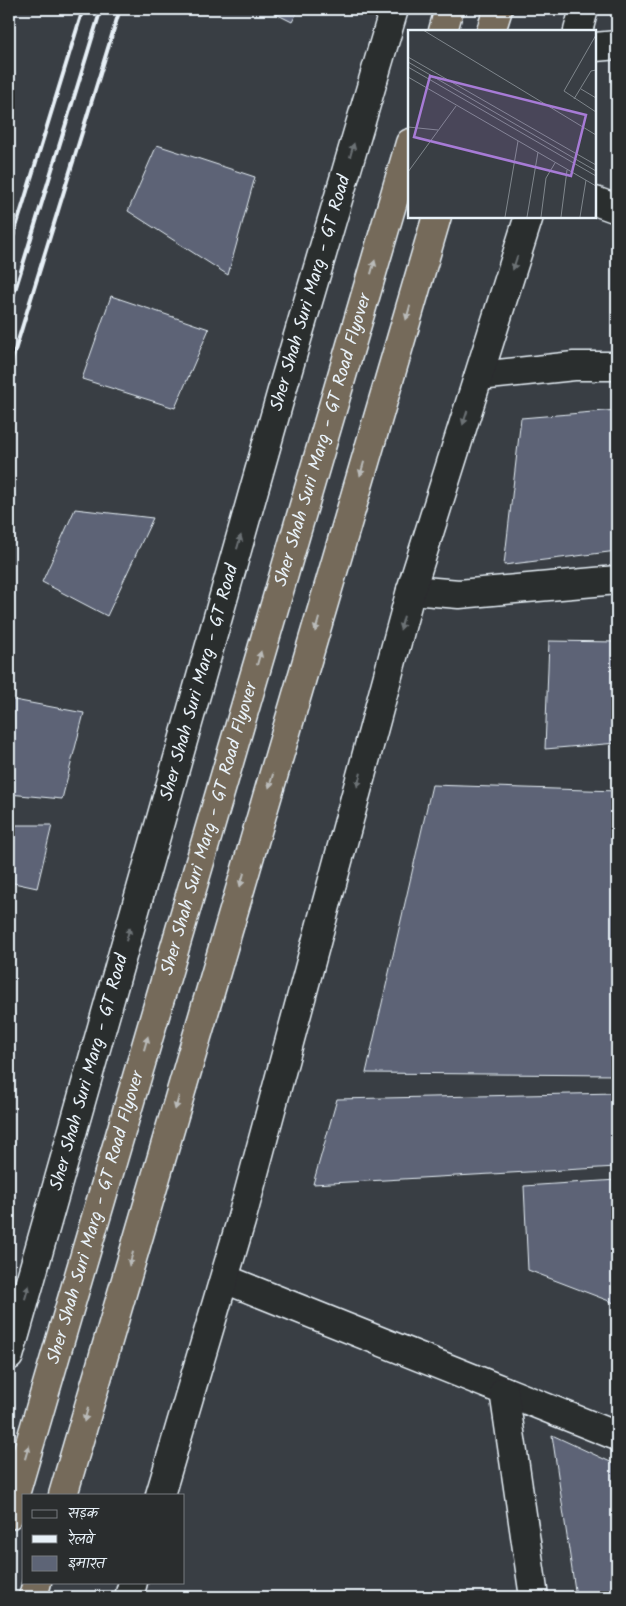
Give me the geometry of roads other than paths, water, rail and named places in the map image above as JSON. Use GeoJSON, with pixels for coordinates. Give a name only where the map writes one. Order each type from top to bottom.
{"type":"FeatureCollection","features":[{"type":"Feature","properties":{"kind":"highway"},"geometry":{"type":"LineString","coordinates":[[443,30],[449,9]]}},
{"type":"Feature","properties":{"kind":"highway"},"geometry":{"type":"LineString","coordinates":[[491,30],[498,9]]}},
{"type":"Feature","properties":{"kind":"highway","name":"Sher Shah Suri Marg - GT Road Flyover"},"geometry":{"type":"LineString","coordinates":[[9,1515],[408,150]]}},
{"type":"Feature","properties":{"kind":"highway"},"geometry":{"type":"LineString","coordinates":[[63,1494],[436,218]]}},
{"type":"Feature","properties":{"kind":"highway"},"geometry":{"type":"LineString","coordinates":[[33,1597],[36,1584]]}},
{"type":"Feature","properties":{"kind":"street","name":"Sher Shah Suri Marg - GT Road"},"geometry":{"type":"LineString","coordinates":[[9,1356],[282,390],[394,9]]}},
{"type":"Feature","properties":{"kind":"street"},"geometry":{"type":"LineString","coordinates":[[578,30],[584,9]]}},
{"type":"Feature","properties":{"kind":"street"},"geometry":{"type":"LineString","coordinates":[[596,47],[617,45]]}},
{"type":"Feature","properties":{"kind":"street"},"geometry":{"type":"LineString","coordinates":[[596,202],[617,209]]}},
{"type":"Feature","properties":{"kind":"street"},"geometry":{"type":"LineString","coordinates":[[160,1494],[225,1279],[411,590],[528,218]]}},
{"type":"Feature","properties":{"kind":"street"},"geometry":{"type":"LineString","coordinates":[[479,376],[574,366],[617,366]]}},
{"type":"Feature","properties":{"kind":"street"},"geometry":{"type":"LineString","coordinates":[[411,590],[458,594],[617,580]]}},
{"type":"Feature","properties":{"kind":"street"},"geometry":{"type":"LineString","coordinates":[[225,1279],[617,1436]]}},
{"type":"Feature","properties":{"kind":"street"},"geometry":{"type":"LineString","coordinates":[[504,1391],[534,1597]]}},
{"type":"Feature","properties":{"kind":"street"},"geometry":{"type":"LineString","coordinates":[[129,1597],[133,1584]]}},
{"type":"Feature","properties":{"kind":"railway"},"geometry":{"type":"LineString","coordinates":[[9,250],[83,9]]}},
{"type":"Feature","properties":{"kind":"railway"},"geometry":{"type":"LineString","coordinates":[[9,310],[101,9]]}},
{"type":"Feature","properties":{"kind":"railway"},"geometry":{"type":"LineString","coordinates":[[9,370],[120,9]]}}]}
